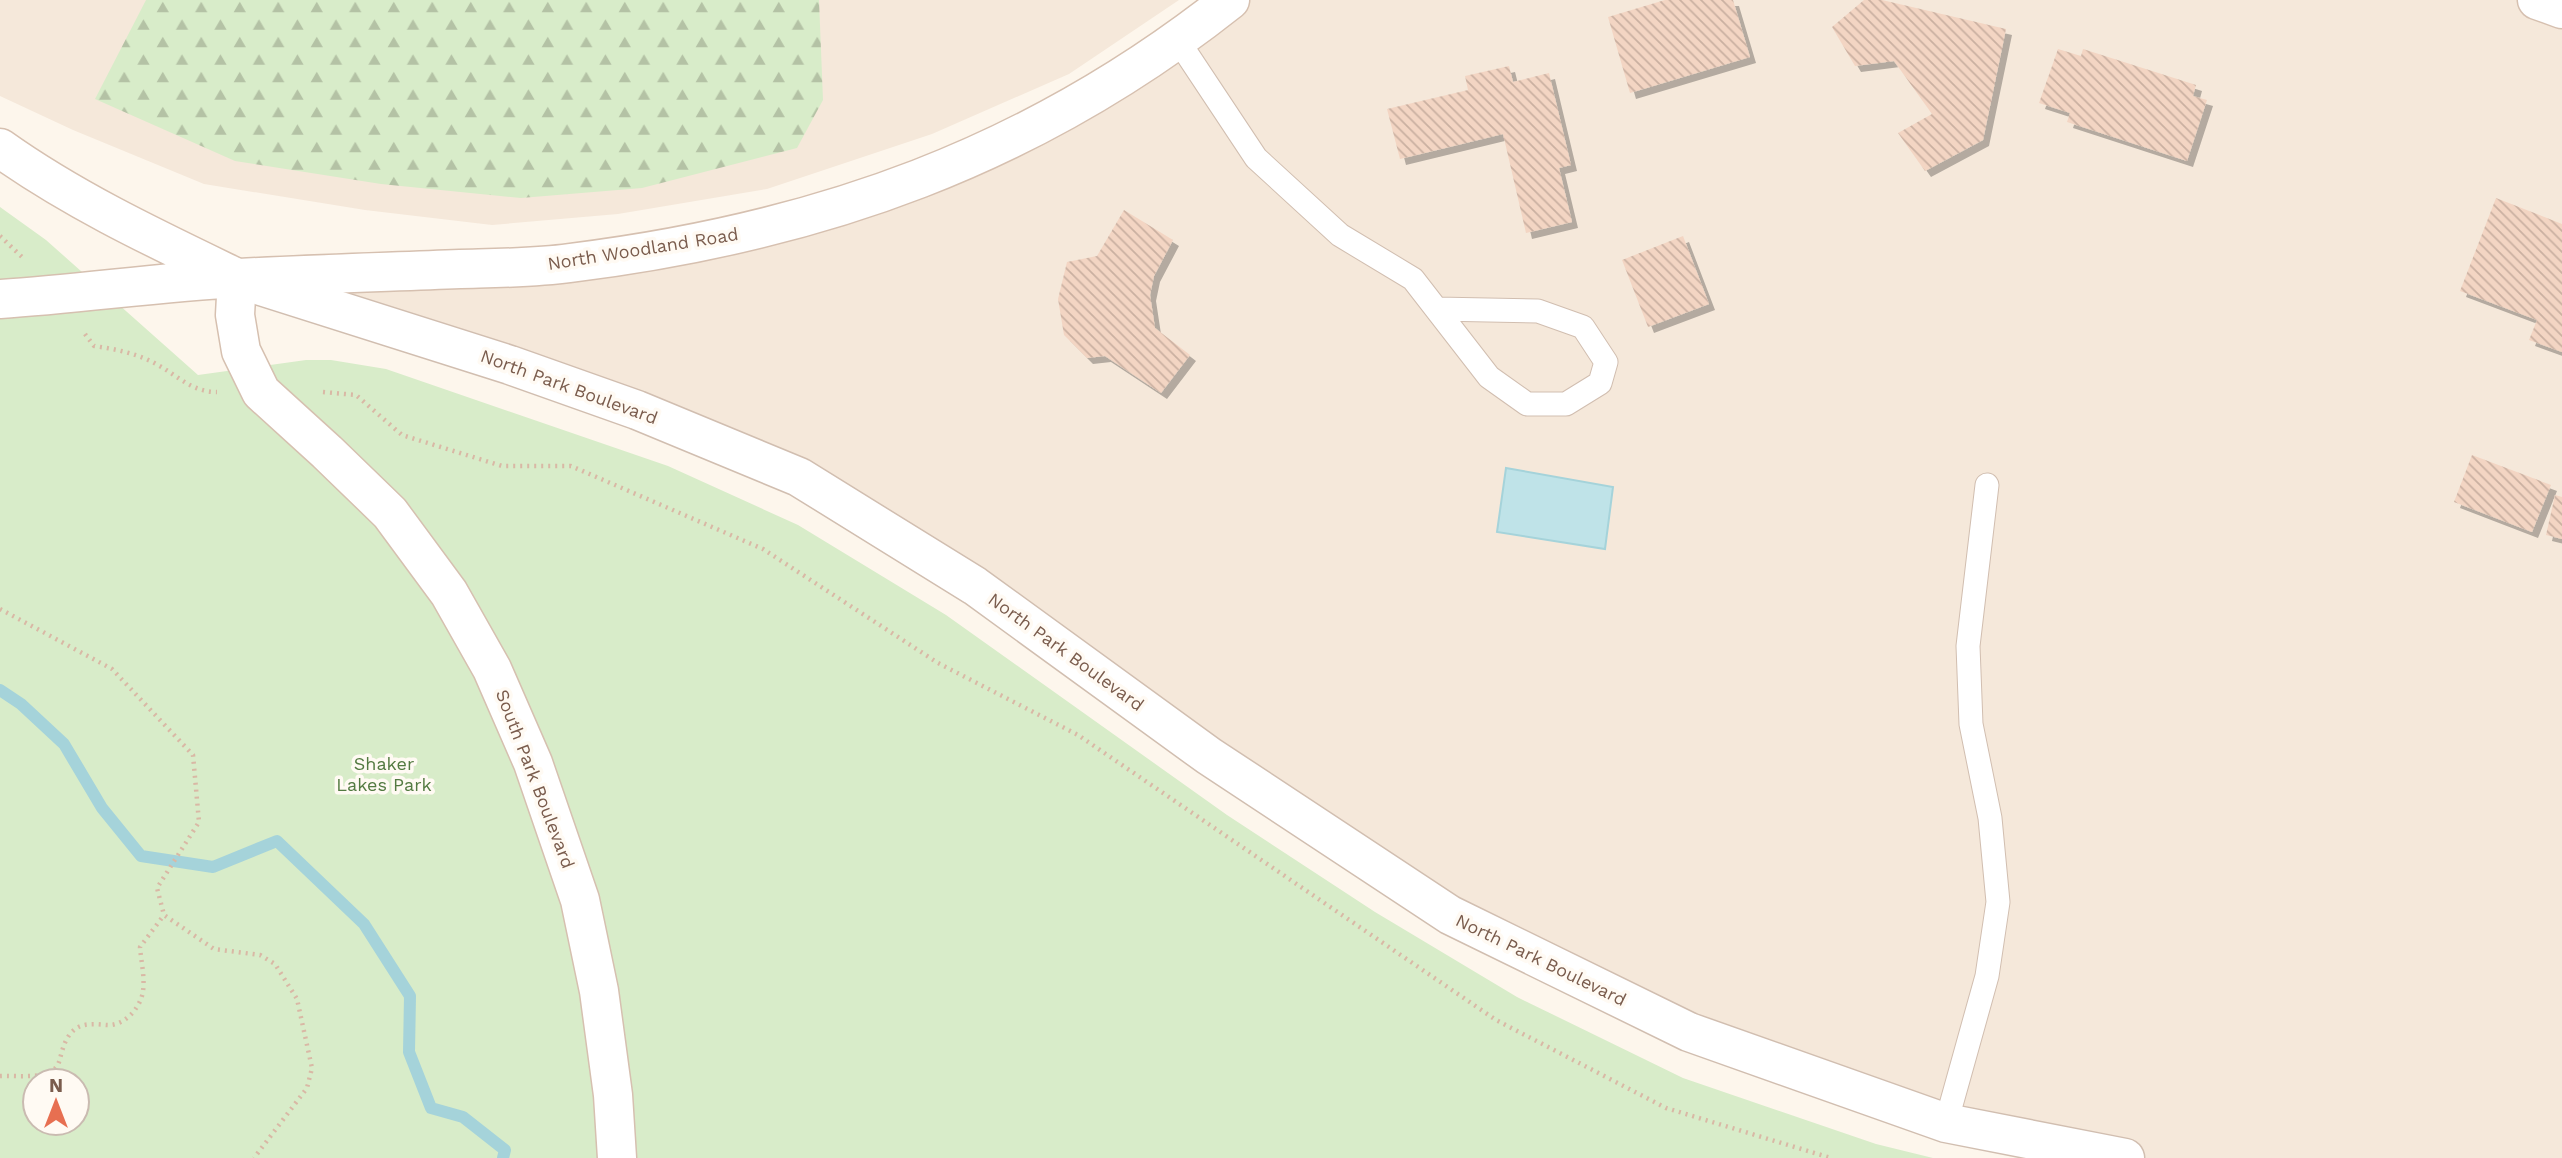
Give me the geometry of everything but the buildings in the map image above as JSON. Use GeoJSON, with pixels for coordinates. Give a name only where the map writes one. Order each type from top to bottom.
{"type":"FeatureCollection","features":[{"type":"Feature","properties":{"kind":"street","name":"North Woodland Road"},"geometry":{"type":"LineString","coordinates":[[0,299],[237,278],[568,264],[788,223],[931,176],[999,146],[1068,110],[1177,39],[1230,0]]}},
{"type":"Feature","properties":{"kind":"street"},"geometry":{"type":"LineString","coordinates":[[2537,0],[2562,9]]}},
{"type":"Feature","properties":{"kind":"street","name":"North Park Boulevard"},"geometry":{"type":"LineString","coordinates":[[0,148],[127,225],[237,278],[510,365],[637,410],[799,477],[975,586],[1209,756],[1450,915],[1689,1032],[1947,1123],[2125,1158]]}},
{"type":"Feature","properties":{"kind":"street","name":"South Park Boulevard"},"geometry":{"type":"LineString","coordinates":[[237,278],[235,315],[241,351],[261,392],[390,513],[449,593],[492,669],[533,763],[580,900],[600,991],[613,1096],[617,1158]]}},
{"type":"Feature","properties":{"kind":"lane"},"geometry":{"type":"LineString","coordinates":[[1177,39],[1256,158],[1340,235],[1413,279],[1489,377],[1527,404],[1566,404],[1600,383],[1606,362],[1583,327],[1538,311],[1437,309]]}},
{"type":"Feature","properties":{"kind":"lane"},"geometry":{"type":"LineString","coordinates":[[1947,1123],[1987,976],[1998,902],[1990,818],[1971,724],[1968,646],[1987,485]]}},
{"type":"Feature","properties":{"kind":"path"},"geometry":{"type":"LineString","coordinates":[[0,236],[30,265]]}},
{"type":"Feature","properties":{"kind":"path"},"geometry":{"type":"LineString","coordinates":[[78,323],[94,346],[119,350],[156,363],[202,392]]}},
{"type":"Feature","properties":{"kind":"path"},"geometry":{"type":"LineString","coordinates":[[322,392],[356,395],[402,435],[502,466],[571,466],[763,549],[938,663],[1078,735],[1496,1020],[1665,1108],[1831,1158]]}},
{"type":"Feature","properties":{"kind":"path"},"geometry":{"type":"LineString","coordinates":[[0,609],[112,669],[192,755],[200,822],[157,888],[164,915],[214,949],[260,955],[275,964],[297,999],[312,1068],[307,1088],[254,1158]]}},
{"type":"Feature","properties":{"kind":"path"},"geometry":{"type":"LineString","coordinates":[[0,1076],[49,1074],[57,1067],[72,1032],[82,1025],[124,1022],[135,1010],[143,992],[140,947],[164,915]]}},
{"type":"Feature","properties":{"kind":"shaded area"},"geometry":{"type":"Polygon","coordinates":[[[0,0],[1179,0],[1069,74],[932,134],[767,189],[618,214],[492,225],[365,210],[204,184],[73,130],[0,96],[0,0]]]}},
{"type":"Feature","properties":{"kind":"shaded area"},"geometry":{"type":"Polygon","coordinates":[[[1230,0],[2537,0],[2562,9],[2562,1158],[2125,1158],[1946,1123],[1450,915],[799,477],[237,278],[497,268],[865,200],[1230,0]]]}},
{"type":"Feature","properties":{"kind":"green space"},"geometry":{"type":"Polygon","coordinates":[[[146,0],[819,0],[823,100],[797,148],[642,188],[521,198],[381,184],[235,161],[95,99],[146,0]]]}},
{"type":"Feature","properties":{"kind":"green space","name":"Shaker Lakes Park"},"geometry":{"type":"Polygon","coordinates":[[[0,207],[46,240],[198,375],[306,360],[331,360],[386,369],[668,466],[798,525],[946,615],[1227,815],[1375,912],[1517,997],[1683,1078],[1876,1144],[1933,1158],[0,1158],[0,207]]]}},
{"type":"Feature","properties":{"kind":"water"},"geometry":{"type":"Polygon","coordinates":[[[1506,468],[1613,487],[1605,549],[1497,532],[1506,468]]]}},
{"type":"Feature","properties":{"kind":"waterway"},"geometry":{"type":"LineString","coordinates":[[0,690],[21,704],[64,744],[102,808],[141,856],[213,867],[277,841],[364,924],[410,996],[409,1052],[431,1108],[463,1117],[505,1150],[503,1158]]}}]}
